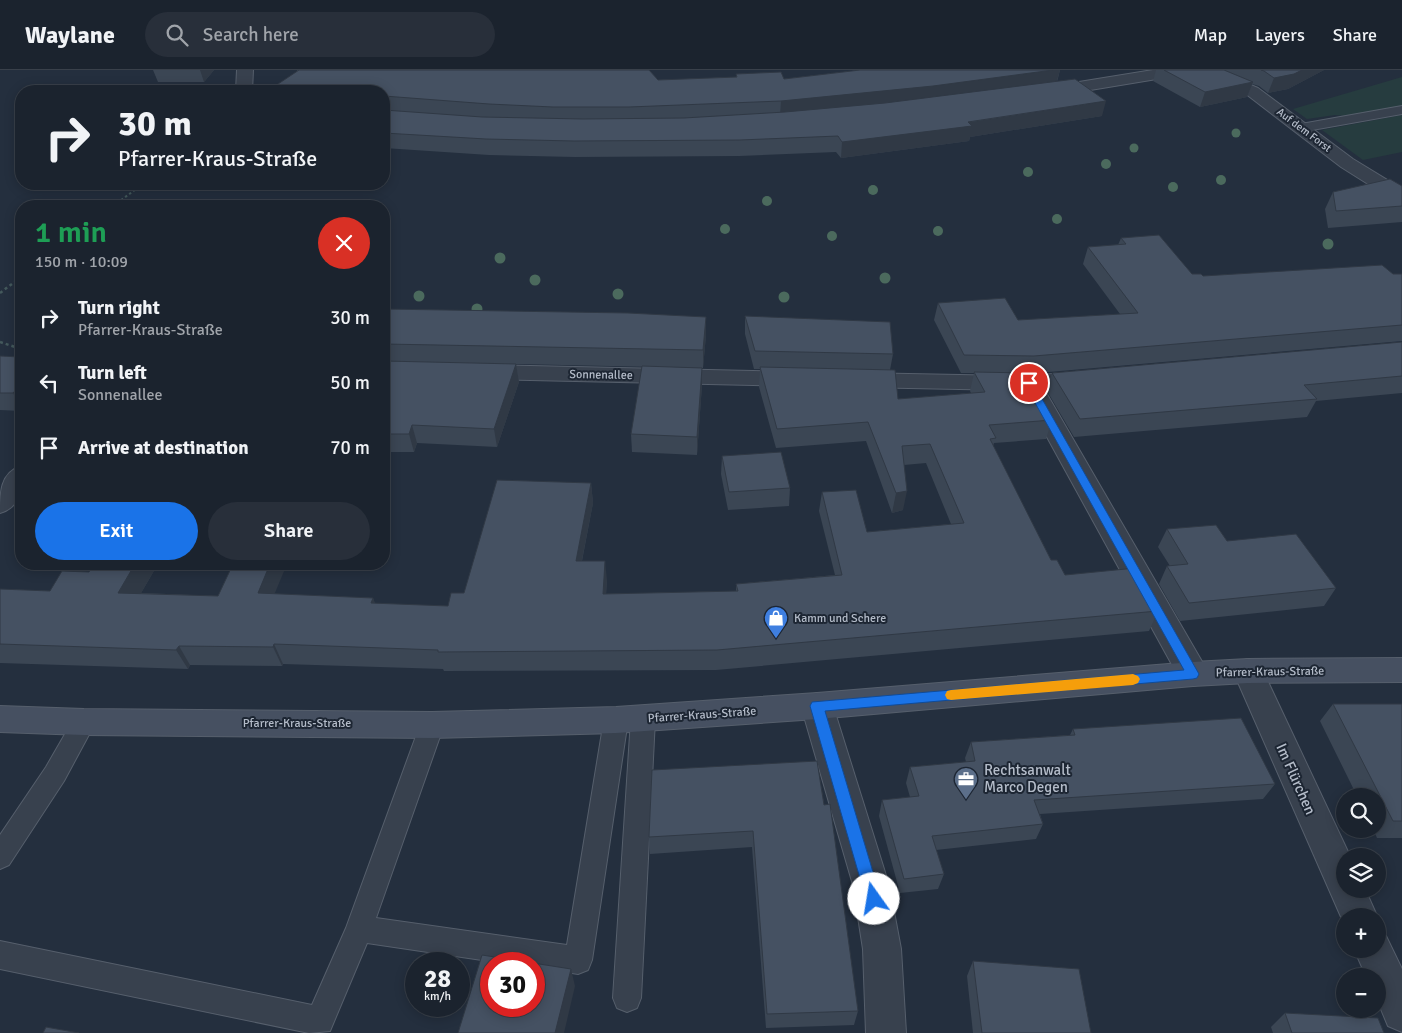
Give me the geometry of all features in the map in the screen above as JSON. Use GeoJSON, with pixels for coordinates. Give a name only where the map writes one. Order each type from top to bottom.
{"type":"FeatureCollection","features":[{"type":"Feature","properties":{"kind":"street"},"geometry":{"type":"LineString","coordinates":[[244,85],[245,70]]}},
{"type":"Feature","properties":{"kind":"street"},"geometry":{"type":"LineString","coordinates":[[1031,94],[1097,85],[1181,70]]}},
{"type":"Feature","properties":{"kind":"street","name":"Auf dem Forst"},"geometry":{"type":"LineString","coordinates":[[1202,70],[1252,91],[1348,163],[1402,197]]}},
{"type":"Feature","properties":{"kind":"street","name":"Sonnenallee"},"geometry":{"type":"LineString","coordinates":[[462,372],[1029,383],[1107,376]]}},
{"type":"Feature","properties":{"kind":"street"},"geometry":{"type":"LineString","coordinates":[[1029,383],[1193,674]]}},
{"type":"Feature","properties":{"kind":"street"},"geometry":{"type":"LineString","coordinates":[[0,504],[15,483]]}},
{"type":"Feature","properties":{"kind":"street","name":"Pfarrer-Kraus-Straße"},"geometry":{"type":"LineString","coordinates":[[0,719],[84,722],[432,724],[629,720],[1193,674],[1248,671],[1402,670]]}},
{"type":"Feature","properties":{"kind":"street","name":"Im Flürchen"},"geometry":{"type":"LineString","coordinates":[[1248,671],[1336,865]]}},
{"type":"Feature","properties":{"kind":"street"},"geometry":{"type":"LineString","coordinates":[[817,706],[871,885],[882,950],[886,1033]]}},
{"type":"Feature","properties":{"kind":"street"},"geometry":{"type":"LineString","coordinates":[[1377,958],[1402,1012]]}},
{"type":"Feature","properties":{"kind":"lane"},"geometry":{"type":"LineString","coordinates":[[1301,128],[1402,110]]}},
{"type":"Feature","properties":{"kind":"lane"},"geometry":{"type":"LineString","coordinates":[[359,929],[578,960],[629,720]]}},
{"type":"Feature","properties":{"kind":"lane"},"geometry":{"type":"LineString","coordinates":[[627,998],[629,720]]}},
{"type":"Feature","properties":{"kind":"lane"},"geometry":{"type":"LineString","coordinates":[[0,857],[55,774],[84,722]]}},
{"type":"Feature","properties":{"kind":"lane"},"geometry":{"type":"LineString","coordinates":[[0,955],[320,1021],[359,929],[432,724]]}},
{"type":"Feature","properties":{"kind":"path"},"geometry":{"type":"LineString","coordinates":[[121,200],[135,190]]}},
{"type":"Feature","properties":{"kind":"path"},"geometry":{"type":"LineString","coordinates":[[0,293],[15,282]]}},
{"type":"Feature","properties":{"kind":"path"},"geometry":{"type":"LineString","coordinates":[[0,342],[15,347]]}},
{"type":"Feature","properties":{"kind":"green space"},"geometry":{"type":"Polygon","coordinates":[[[1402,77],[1402,106],[1345,116],[1335,115],[1307,119],[1293,109],[1402,77]]]}},
{"type":"Feature","properties":{"kind":"green space"},"geometry":{"type":"Polygon","coordinates":[[[1402,115],[1402,152],[1363,160],[1322,130],[1402,115]]]}},
{"type":"Feature","properties":{"kind":"building"},"geometry":{"type":"Polygon","coordinates":[[[299,70],[649,70],[658,80],[737,77],[736,74],[781,72],[784,79],[860,70],[1053,70],[933,86],[781,101],[629,107],[553,107],[390,96],[390,85],[276,85],[299,70]]]}},
{"type":"Feature","properties":{"kind":"building"},"geometry":{"type":"Polygon","coordinates":[[[1164,70],[1224,70],[1253,82],[1205,92],[1164,70]]]}},
{"type":"Feature","properties":{"kind":"building"},"geometry":{"type":"Polygon","coordinates":[[[1261,70],[1302,70],[1294,74],[1274,78],[1261,70]]]}},
{"type":"Feature","properties":{"kind":"building"},"geometry":{"type":"Polygon","coordinates":[[[1075,79],[1106,101],[968,122],[972,126],[842,142],[838,136],[740,140],[574,141],[486,139],[390,133],[390,110],[482,117],[684,118],[785,112],[885,103],[1075,79]]]}},
{"type":"Feature","properties":{"kind":"building"},"geometry":{"type":"Polygon","coordinates":[[[1390,179],[1402,186],[1402,206],[1336,211],[1333,192],[1390,179]]]}},
{"type":"Feature","properties":{"kind":"building"},"geometry":{"type":"Polygon","coordinates":[[[1159,235],[1192,274],[1201,274],[1203,276],[1382,265],[1393,274],[1402,274],[1402,325],[1034,356],[964,355],[938,303],[1005,298],[1018,320],[1138,313],[1088,247],[1126,244],[1121,238],[1159,235]]]}},
{"type":"Feature","properties":{"kind":"building"},"geometry":{"type":"Polygon","coordinates":[[[390,309],[628,313],[706,317],[703,350],[390,344],[390,309]]]}},
{"type":"Feature","properties":{"kind":"building"},"geometry":{"type":"Polygon","coordinates":[[[745,316],[890,322],[893,354],[755,351],[745,316]]]}},
{"type":"Feature","properties":{"kind":"building"},"geometry":{"type":"Polygon","coordinates":[[[1402,342],[1402,376],[1304,385],[1317,399],[1080,419],[1052,373],[1402,342]]]}},
{"type":"Feature","properties":{"kind":"building"},"geometry":{"type":"Polygon","coordinates":[[[0,356],[15,357],[15,391],[13,393],[0,393],[0,356]]]}},
{"type":"Feature","properties":{"kind":"building"},"geometry":{"type":"Polygon","coordinates":[[[390,361],[516,364],[494,429],[412,425],[409,434],[390,434],[390,361]]]}},
{"type":"Feature","properties":{"kind":"building"},"geometry":{"type":"Polygon","coordinates":[[[642,366],[702,368],[697,437],[631,434],[642,366]]]}},
{"type":"Feature","properties":{"kind":"building"},"geometry":{"type":"Polygon","coordinates":[[[760,367],[895,370],[898,399],[985,392],[974,372],[1025,373],[1052,420],[989,425],[996,438],[990,439],[1051,560],[1057,560],[1065,575],[1136,568],[1157,605],[1155,605],[1158,611],[717,650],[438,652],[438,650],[274,644],[273,647],[179,646],[176,650],[0,644],[0,589],[50,591],[62,571],[131,570],[118,593],[218,596],[230,570],[268,570],[258,593],[373,598],[371,603],[448,606],[451,593],[464,593],[497,480],[591,483],[576,561],[605,561],[603,594],[738,591],[736,584],[842,575],[822,492],[856,490],[867,532],[964,523],[930,444],[902,446],[907,491],[896,493],[868,422],[777,429],[760,367]]]}},
{"type":"Feature","properties":{"kind":"building"},"geometry":{"type":"Polygon","coordinates":[[[781,452],[790,488],[729,492],[722,456],[781,452]]]}},
{"type":"Feature","properties":{"kind":"building"},"geometry":{"type":"Polygon","coordinates":[[[1216,525],[1227,541],[1296,534],[1336,588],[1189,603],[1167,566],[1188,564],[1167,529],[1216,525]]]}},
{"type":"Feature","properties":{"kind":"building"},"geometry":{"type":"Polygon","coordinates":[[[1333,704],[1402,704],[1402,821],[1393,821],[1386,807],[1386,788],[1376,788],[1333,704]]]}},
{"type":"Feature","properties":{"kind":"building"},"geometry":{"type":"Polygon","coordinates":[[[1241,718],[1275,784],[1034,800],[1043,824],[932,836],[944,874],[904,879],[882,800],[919,796],[910,767],[975,761],[971,742],[1075,735],[1073,729],[1241,718]]]}},
{"type":"Feature","properties":{"kind":"building"},"geometry":{"type":"Polygon","coordinates":[[[817,761],[824,805],[830,804],[858,1011],[767,1014],[753,831],[649,837],[652,770],[817,761]]]}},
{"type":"Feature","properties":{"kind":"building"},"geometry":{"type":"Polygon","coordinates":[[[973,961],[1079,969],[1091,1033],[982,1033],[973,961]]]}},
{"type":"Feature","properties":{"kind":"building"},"geometry":{"type":"Polygon","coordinates":[[[480,962],[480,1017],[545,1017],[545,965],[571,969],[555,1033],[458,1033],[463,1017],[470,1017],[470,994],[480,962]]]}},
{"type":"Feature","properties":{"kind":"building"},"geometry":{"type":"Polygon","coordinates":[[[1285,1013],[1336,1016],[1336,1018],[1378,1018],[1384,1033],[1292,1033],[1285,1013]]]}},
{"type":"Feature","properties":{"kind":"building"},"geometry":{"type":"Polygon","coordinates":[[[46,1027],[79,1033],[43,1033],[46,1027]]]}},
{"type":"Feature","properties":{"kind":"slow traffic"},"geometry":{"type":"LineString","coordinates":[[951,695],[1133,679]]}},
{"type":"Feature","properties":{"kind":"place","name":"Kamm und Schere"},"geometry":{"type":"Point","coordinates":[776,639]}},
{"type":"Feature","properties":{"kind":"place","name":"Rechtsanwalt Marco Degen"},"geometry":{"type":"Point","coordinates":[966,800]}},
{"type":"Feature","properties":{"kind":"route"},"geometry":{"type":"LineString","coordinates":[[874,899],[817,706],[1193,674],[1029,383]]}}]}
